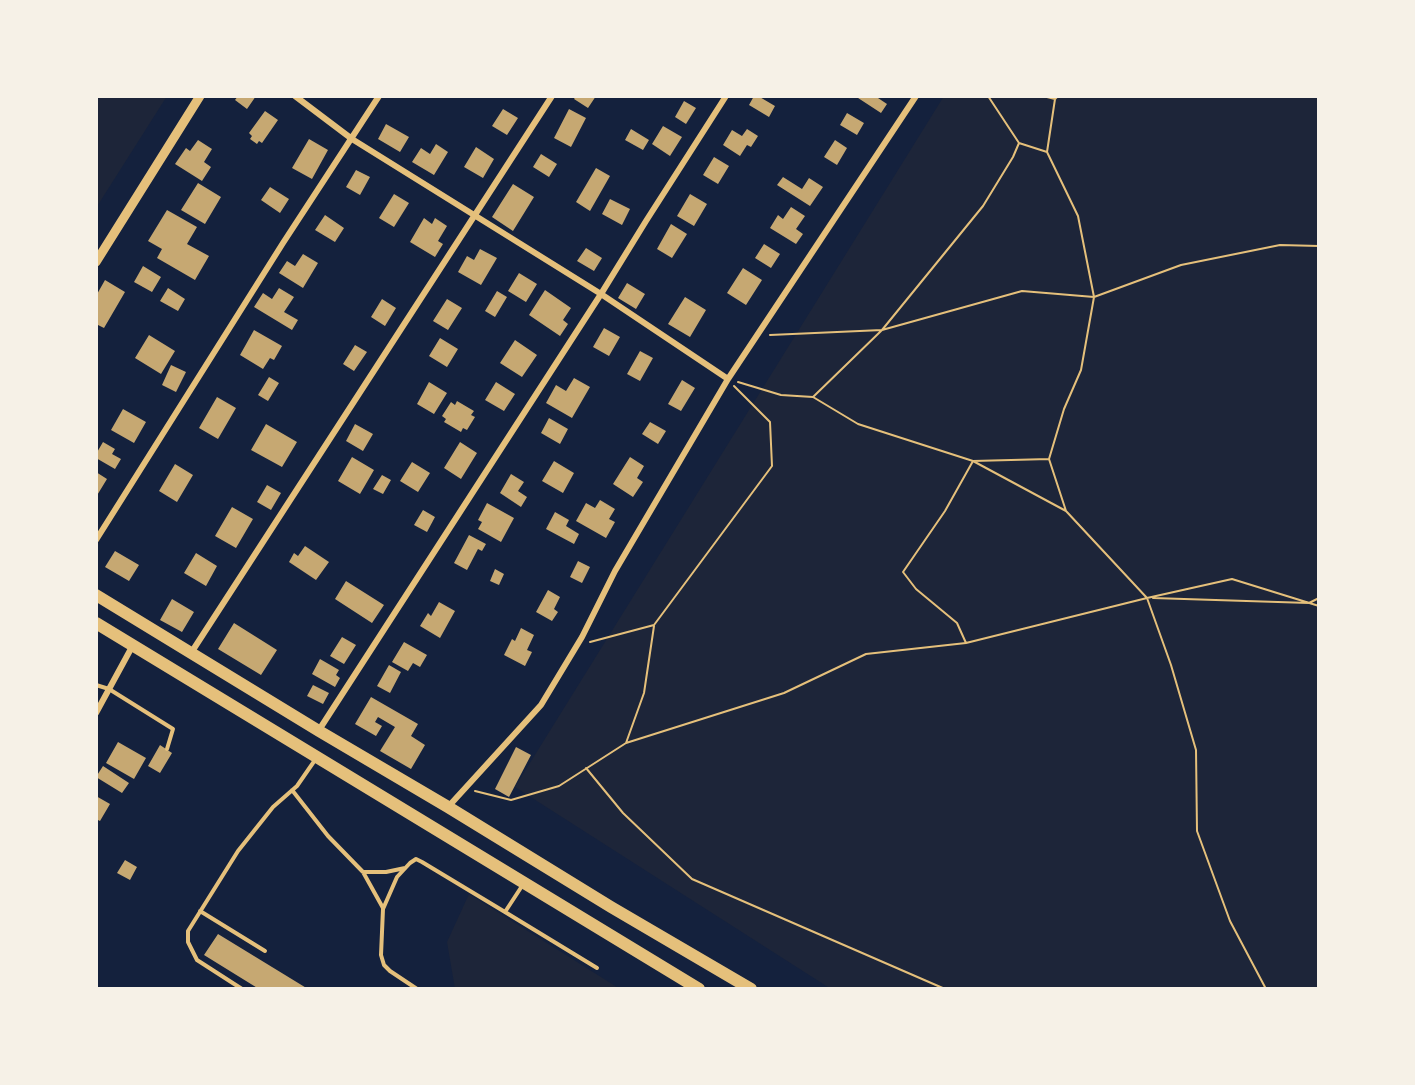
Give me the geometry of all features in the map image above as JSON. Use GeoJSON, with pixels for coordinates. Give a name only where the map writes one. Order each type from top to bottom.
{"type":"FeatureCollection","features":[{"type":"Feature","properties":{"kind":"main road"},"geometry":{"type":"LineString","coordinates":[[96,595],[611,908],[751,989]]}},
{"type":"Feature","properties":{"kind":"main road"},"geometry":{"type":"LineString","coordinates":[[96,623],[699,989]]}},
{"type":"Feature","properties":{"kind":"street"},"geometry":{"type":"LineString","coordinates":[[96,261],[201,96]]}},
{"type":"Feature","properties":{"kind":"street"},"geometry":{"type":"LineString","coordinates":[[295,96],[352,139],[601,294],[728,379]]}},
{"type":"Feature","properties":{"kind":"street"},"geometry":{"type":"LineString","coordinates":[[96,540],[282,243],[379,96]]}},
{"type":"Feature","properties":{"kind":"street"},"geometry":{"type":"LineString","coordinates":[[191,652],[552,96]]}},
{"type":"Feature","properties":{"kind":"street"},"geometry":{"type":"LineString","coordinates":[[319,731],[726,96]]}},
{"type":"Feature","properties":{"kind":"street"},"geometry":{"type":"LineString","coordinates":[[448,807],[541,705],[582,637],[615,571],[728,379],[916,96]]}},
{"type":"Feature","properties":{"kind":"street"},"geometry":{"type":"LineString","coordinates":[[96,713],[133,645]]}},
{"type":"Feature","properties":{"kind":"lane"},"geometry":{"type":"LineString","coordinates":[[96,685],[109,689],[173,729],[167,750]]}},
{"type":"Feature","properties":{"kind":"lane"},"geometry":{"type":"LineString","coordinates":[[242,989],[197,960],[187,937],[188,931],[238,850],[273,807],[292,790],[317,757]]}},
{"type":"Feature","properties":{"kind":"lane"},"geometry":{"type":"LineString","coordinates":[[292,790],[328,836],[363,872],[383,909]]}},
{"type":"Feature","properties":{"kind":"lane"},"geometry":{"type":"LineString","coordinates":[[417,989],[384,965],[381,955],[383,909],[397,877],[412,860],[422,861],[597,968]]}},
{"type":"Feature","properties":{"kind":"lane"},"geometry":{"type":"LineString","coordinates":[[363,872],[386,872],[405,867]]}},
{"type":"Feature","properties":{"kind":"lane"},"geometry":{"type":"LineString","coordinates":[[505,912],[524,882]]}},
{"type":"Feature","properties":{"kind":"lane"},"geometry":{"type":"LineString","coordinates":[[200,911],[265,951]]}},
{"type":"Feature","properties":{"kind":"path"},"geometry":{"type":"LineString","coordinates":[[988,96],[1019,143],[1047,153]]}},
{"type":"Feature","properties":{"kind":"path"},"geometry":{"type":"LineString","coordinates":[[1043,96],[1054,99]]}},
{"type":"Feature","properties":{"kind":"path"},"geometry":{"type":"LineString","coordinates":[[1058,96],[1054,99],[1047,153],[1078,216],[1094,297],[1081,370],[1064,409],[1049,459],[1066,511]]}},
{"type":"Feature","properties":{"kind":"path"},"geometry":{"type":"LineString","coordinates":[[813,397],[882,330],[983,206],[1019,143]]}},
{"type":"Feature","properties":{"kind":"path"},"geometry":{"type":"LineString","coordinates":[[755,336],[882,330],[1022,291],[1094,297],[1181,266],[1280,245],[1319,246]]}},
{"type":"Feature","properties":{"kind":"path"},"geometry":{"type":"LineString","coordinates":[[728,379],[781,395],[813,397],[858,424],[973,461],[1066,511],[1147,597],[1171,665],[1196,750],[1197,831],[1230,921],[1266,989]]}},
{"type":"Feature","properties":{"kind":"path"},"geometry":{"type":"LineString","coordinates":[[626,743],[644,693],[654,625],[772,466],[770,422],[728,379]]}},
{"type":"Feature","properties":{"kind":"path"},"geometry":{"type":"LineString","coordinates":[[973,461],[1049,459]]}},
{"type":"Feature","properties":{"kind":"path"},"geometry":{"type":"LineString","coordinates":[[966,643],[957,623],[916,589],[903,572],[945,511],[973,461]]}},
{"type":"Feature","properties":{"kind":"path"},"geometry":{"type":"LineString","coordinates":[[458,796],[474,791],[511,801],[559,786],[626,743],[784,693],[866,654],[966,643],[1147,597],[1232,579],[1319,606]]}},
{"type":"Feature","properties":{"kind":"path"},"geometry":{"type":"LineString","coordinates":[[1147,597],[1309,603],[1319,598]]}},
{"type":"Feature","properties":{"kind":"path"},"geometry":{"type":"LineString","coordinates":[[582,637],[591,643],[654,625]]}},
{"type":"Feature","properties":{"kind":"path"},"geometry":{"type":"LineString","coordinates":[[586,768],[623,813],[693,879],[945,989]]}},
{"type":"Feature","properties":{"kind":"shaded area"},"geometry":{"type":"Polygon","coordinates":[[[96,96],[167,96],[96,208],[96,96]]]}},
{"type":"Feature","properties":{"kind":"shaded area"},"geometry":{"type":"Polygon","coordinates":[[[944,96],[1319,96],[1319,989],[831,989],[515,787],[944,96]]]}},
{"type":"Feature","properties":{"kind":"shaded area"},"geometry":{"type":"Polygon","coordinates":[[[469,894],[620,989],[455,989],[447,942],[469,894]]]}},
{"type":"Feature","properties":{"kind":"building"},"geometry":{"type":"Polygon","coordinates":[[[238,96],[256,96],[247,109],[235,100],[238,96]]]}},
{"type":"Feature","properties":{"kind":"building"},"geometry":{"type":"Polygon","coordinates":[[[576,96],[596,96],[588,108],[574,99],[576,96]]]}},
{"type":"Feature","properties":{"kind":"building"},"geometry":{"type":"Polygon","coordinates":[[[754,96],[775,106],[769,117],[749,105],[754,96]]]}},
{"type":"Feature","properties":{"kind":"building"},"geometry":{"type":"Polygon","coordinates":[[[855,96],[875,96],[887,104],[881,113],[855,96]]]}},
{"type":"Feature","properties":{"kind":"building"},"geometry":{"type":"Polygon","coordinates":[[[684,101],[696,108],[686,124],[675,117],[684,101]]]}},
{"type":"Feature","properties":{"kind":"building"},"geometry":{"type":"Polygon","coordinates":[[[503,109],[518,118],[507,135],[492,126],[503,109]]]}},
{"type":"Feature","properties":{"kind":"building"},"geometry":{"type":"Polygon","coordinates":[[[569,109],[586,118],[571,147],[554,138],[569,109]]]}},
{"type":"Feature","properties":{"kind":"building"},"geometry":{"type":"Polygon","coordinates":[[[265,111],[278,120],[262,143],[259,141],[257,144],[250,139],[252,136],[249,133],[265,111]]]}},
{"type":"Feature","properties":{"kind":"building"},"geometry":{"type":"Polygon","coordinates":[[[847,113],[864,123],[857,135],[840,125],[847,113]]]}},
{"type":"Feature","properties":{"kind":"building"},"geometry":{"type":"Polygon","coordinates":[[[386,124],[409,137],[400,152],[378,139],[386,124]]]}},
{"type":"Feature","properties":{"kind":"building"},"geometry":{"type":"Polygon","coordinates":[[[663,126],[682,137],[670,156],[652,144],[663,126]]]}},
{"type":"Feature","properties":{"kind":"building"},"geometry":{"type":"Polygon","coordinates":[[[631,129],[649,140],[643,150],[625,140],[631,129]]]}},
{"type":"Feature","properties":{"kind":"building"},"geometry":{"type":"Polygon","coordinates":[[[747,129],[758,136],[751,147],[747,145],[740,156],[723,145],[732,130],[742,136],[747,129]]]}},
{"type":"Feature","properties":{"kind":"building"},"geometry":{"type":"Polygon","coordinates":[[[309,139],[328,150],[312,179],[292,168],[309,139]]]}},
{"type":"Feature","properties":{"kind":"building"},"geometry":{"type":"Polygon","coordinates":[[[198,140],[212,149],[204,162],[211,167],[202,181],[175,164],[186,148],[190,151],[198,140]]]}},
{"type":"Feature","properties":{"kind":"building"},"geometry":{"type":"Polygon","coordinates":[[[835,140],[847,148],[837,165],[824,157],[835,140]]]}},
{"type":"Feature","properties":{"kind":"building"},"geometry":{"type":"Polygon","coordinates":[[[436,144],[448,152],[434,175],[412,162],[421,148],[430,154],[436,144]]]}},
{"type":"Feature","properties":{"kind":"building"},"geometry":{"type":"Polygon","coordinates":[[[476,147],[494,159],[483,178],[464,167],[476,147]]]}},
{"type":"Feature","properties":{"kind":"building"},"geometry":{"type":"Polygon","coordinates":[[[541,154],[557,164],[549,177],[533,167],[541,154]]]}},
{"type":"Feature","properties":{"kind":"building"},"geometry":{"type":"Polygon","coordinates":[[[714,157],[729,166],[718,184],[703,175],[714,157]]]}},
{"type":"Feature","properties":{"kind":"building"},"geometry":{"type":"Polygon","coordinates":[[[596,168],[610,176],[590,211],[576,202],[596,168]]]}},
{"type":"Feature","properties":{"kind":"building"},"geometry":{"type":"Polygon","coordinates":[[[356,170],[370,177],[360,195],[346,187],[356,170]]]}},
{"type":"Feature","properties":{"kind":"building"},"geometry":{"type":"Polygon","coordinates":[[[783,177],[802,189],[809,178],[823,187],[810,206],[777,185],[783,177]]]}},
{"type":"Feature","properties":{"kind":"building"},"geometry":{"type":"Polygon","coordinates":[[[198,183],[221,197],[205,224],[181,210],[198,183]]]}},
{"type":"Feature","properties":{"kind":"building"},"geometry":{"type":"Polygon","coordinates":[[[513,184],[534,197],[513,231],[492,217],[513,184]]]}},
{"type":"Feature","properties":{"kind":"building"},"geometry":{"type":"Polygon","coordinates":[[[270,187],[289,199],[280,213],[261,200],[270,187]]]}},
{"type":"Feature","properties":{"kind":"building"},"geometry":{"type":"Polygon","coordinates":[[[394,194],[409,203],[394,227],[379,218],[394,194]]]}},
{"type":"Feature","properties":{"kind":"building"},"geometry":{"type":"Polygon","coordinates":[[[690,194],[707,204],[694,226],[677,216],[690,194]]]}},
{"type":"Feature","properties":{"kind":"building"},"geometry":{"type":"Polygon","coordinates":[[[610,199],[630,209],[622,225],[602,214],[610,199]]]}},
{"type":"Feature","properties":{"kind":"building"},"geometry":{"type":"Polygon","coordinates":[[[791,207],[805,216],[796,229],[803,234],[796,244],[770,228],[778,215],[783,219],[791,207]]]}},
{"type":"Feature","properties":{"kind":"building"},"geometry":{"type":"Polygon","coordinates":[[[167,210],[197,227],[187,244],[209,256],[195,280],[157,258],[162,249],[148,241],[167,210]]]}},
{"type":"Feature","properties":{"kind":"building"},"geometry":{"type":"Polygon","coordinates":[[[325,215],[344,228],[335,242],[315,230],[325,215]]]}},
{"type":"Feature","properties":{"kind":"building"},"geometry":{"type":"Polygon","coordinates":[[[424,218],[432,224],[435,218],[447,226],[438,241],[443,244],[435,257],[410,242],[424,218]]]}},
{"type":"Feature","properties":{"kind":"building"},"geometry":{"type":"Polygon","coordinates":[[[671,224],[687,234],[672,258],[657,249],[671,224]]]}},
{"type":"Feature","properties":{"kind":"building"},"geometry":{"type":"Polygon","coordinates":[[[764,244],[780,254],[771,268],[755,258],[764,244]]]}},
{"type":"Feature","properties":{"kind":"building"},"geometry":{"type":"Polygon","coordinates":[[[586,248],[602,258],[594,271],[577,261],[586,248]]]}},
{"type":"Feature","properties":{"kind":"building"},"geometry":{"type":"Polygon","coordinates":[[[480,249],[497,258],[481,285],[458,272],[467,256],[474,260],[480,249]]]}},
{"type":"Feature","properties":{"kind":"building"},"geometry":{"type":"Polygon","coordinates":[[[303,254],[318,263],[303,288],[279,273],[287,261],[295,266],[303,254]]]}},
{"type":"Feature","properties":{"kind":"building"},"geometry":{"type":"Polygon","coordinates":[[[143,266],[161,277],[152,292],[134,282],[143,266]]]}},
{"type":"Feature","properties":{"kind":"building"},"geometry":{"type":"Polygon","coordinates":[[[743,268],[762,280],[746,305],[727,293],[743,268]]]}},
{"type":"Feature","properties":{"kind":"building"},"geometry":{"type":"Polygon","coordinates":[[[519,273],[537,284],[526,302],[508,291],[519,273]]]}},
{"type":"Feature","properties":{"kind":"building"},"geometry":{"type":"Polygon","coordinates":[[[105,280],[125,292],[104,328],[96,324],[96,296],[105,280]]]}},
{"type":"Feature","properties":{"kind":"building"},"geometry":{"type":"Polygon","coordinates":[[[627,283],[645,294],[636,309],[618,298],[627,283]]]}},
{"type":"Feature","properties":{"kind":"building"},"geometry":{"type":"Polygon","coordinates":[[[168,288],[185,299],[178,311],[160,301],[168,288]]]}},
{"type":"Feature","properties":{"kind":"building"},"geometry":{"type":"Polygon","coordinates":[[[279,288],[294,297],[284,312],[298,320],[292,330],[254,307],[263,293],[272,299],[279,288]]]}},
{"type":"Feature","properties":{"kind":"building"},"geometry":{"type":"Polygon","coordinates":[[[545,290],[571,308],[563,320],[568,324],[560,336],[529,315],[545,290]]]}},
{"type":"Feature","properties":{"kind":"building"},"geometry":{"type":"Polygon","coordinates":[[[497,291],[507,297],[495,317],[485,311],[497,291]]]}},
{"type":"Feature","properties":{"kind":"building"},"geometry":{"type":"Polygon","coordinates":[[[685,297],[706,310],[690,337],[668,324],[685,297]]]}},
{"type":"Feature","properties":{"kind":"building"},"geometry":{"type":"Polygon","coordinates":[[[382,299],[396,308],[385,326],[371,317],[382,299]]]}},
{"type":"Feature","properties":{"kind":"building"},"geometry":{"type":"Polygon","coordinates":[[[447,299],[462,308],[448,330],[433,321],[447,299]]]}},
{"type":"Feature","properties":{"kind":"building"},"geometry":{"type":"Polygon","coordinates":[[[604,328],[620,337],[609,356],[593,347],[604,328]]]}},
{"type":"Feature","properties":{"kind":"building"},"geometry":{"type":"Polygon","coordinates":[[[254,330],[282,346],[274,360],[270,358],[263,369],[240,355],[254,330]]]}},
{"type":"Feature","properties":{"kind":"building"},"geometry":{"type":"Polygon","coordinates":[[[149,335],[175,351],[161,374],[135,358],[149,335]]]}},
{"type":"Feature","properties":{"kind":"building"},"geometry":{"type":"Polygon","coordinates":[[[440,338],[458,349],[447,367],[429,356],[440,338]]]}},
{"type":"Feature","properties":{"kind":"building"},"geometry":{"type":"Polygon","coordinates":[[[515,340],[537,355],[522,377],[500,363],[515,340]]]}},
{"type":"Feature","properties":{"kind":"building"},"geometry":{"type":"Polygon","coordinates":[[[355,345],[367,352],[354,371],[343,364],[355,345]]]}},
{"type":"Feature","properties":{"kind":"building"},"geometry":{"type":"Polygon","coordinates":[[[640,351],[653,358],[640,381],[627,374],[640,351]]]}},
{"type":"Feature","properties":{"kind":"building"},"geometry":{"type":"Polygon","coordinates":[[[171,365],[186,372],[176,392],[162,385],[171,365]]]}},
{"type":"Feature","properties":{"kind":"building"},"geometry":{"type":"Polygon","coordinates":[[[269,377],[279,383],[268,401],[258,395],[269,377]]]}},
{"type":"Feature","properties":{"kind":"building"},"geometry":{"type":"Polygon","coordinates":[[[574,378],[590,387],[572,418],[546,403],[556,385],[566,391],[574,378]]]}},
{"type":"Feature","properties":{"kind":"building"},"geometry":{"type":"Polygon","coordinates":[[[682,380],[695,388],[681,411],[668,404],[682,380]]]}},
{"type":"Feature","properties":{"kind":"building"},"geometry":{"type":"Polygon","coordinates":[[[429,382],[447,393],[434,414],[417,404],[429,382]]]}},
{"type":"Feature","properties":{"kind":"building"},"geometry":{"type":"Polygon","coordinates":[[[496,382],[515,394],[504,411],[485,400],[496,382]]]}},
{"type":"Feature","properties":{"kind":"building"},"geometry":{"type":"Polygon","coordinates":[[[217,397],[236,408],[218,439],[199,428],[217,397]]]}},
{"type":"Feature","properties":{"kind":"building"},"geometry":{"type":"Polygon","coordinates":[[[457,401],[474,411],[471,415],[475,417],[467,430],[463,428],[461,432],[444,422],[446,419],[442,416],[451,402],[455,405],[457,401]]]}},
{"type":"Feature","properties":{"kind":"building"},"geometry":{"type":"Polygon","coordinates":[[[123,409],[146,422],[134,443],[111,430],[123,409]]]}},
{"type":"Feature","properties":{"kind":"building"},"geometry":{"type":"Polygon","coordinates":[[[549,418],[568,429],[560,444],[541,433],[549,418]]]}},
{"type":"Feature","properties":{"kind":"building"},"geometry":{"type":"Polygon","coordinates":[[[650,422],[666,431],[658,444],[642,434],[650,422]]]}},
{"type":"Feature","properties":{"kind":"building"},"geometry":{"type":"Polygon","coordinates":[[[266,424],[297,442],[282,467],[251,450],[266,424]]]}},
{"type":"Feature","properties":{"kind":"building"},"geometry":{"type":"Polygon","coordinates":[[[355,424],[373,434],[363,451],[346,441],[355,424]]]}},
{"type":"Feature","properties":{"kind":"building"},"geometry":{"type":"Polygon","coordinates":[[[103,442],[115,449],[112,454],[121,459],[115,469],[96,458],[103,442]]]}},
{"type":"Feature","properties":{"kind":"building"},"geometry":{"type":"Polygon","coordinates":[[[460,442],[477,453],[461,479],[444,468],[460,442]]]}},
{"type":"Feature","properties":{"kind":"building"},"geometry":{"type":"Polygon","coordinates":[[[352,457],[374,470],[360,494],[338,481],[352,457]]]}},
{"type":"Feature","properties":{"kind":"building"},"geometry":{"type":"Polygon","coordinates":[[[630,457],[644,466],[637,478],[643,482],[633,497],[613,484],[630,457]]]}},
{"type":"Feature","properties":{"kind":"building"},"geometry":{"type":"Polygon","coordinates":[[[554,461],[574,473],[563,493],[542,481],[554,461]]]}},
{"type":"Feature","properties":{"kind":"building"},"geometry":{"type":"Polygon","coordinates":[[[412,462],[430,473],[418,492],[400,481],[412,462]]]}},
{"type":"Feature","properties":{"kind":"building"},"geometry":{"type":"Polygon","coordinates":[[[175,464],[193,475],[177,502],[159,491],[175,464]]]}},
{"type":"Feature","properties":{"kind":"building"},"geometry":{"type":"Polygon","coordinates":[[[96,472],[107,479],[96,497],[96,472]]]}},
{"type":"Feature","properties":{"kind":"building"},"geometry":{"type":"Polygon","coordinates":[[[511,474],[524,482],[518,491],[527,497],[521,507],[500,493],[511,474]]]}},
{"type":"Feature","properties":{"kind":"building"},"geometry":{"type":"Polygon","coordinates":[[[382,475],[391,480],[383,494],[373,489],[382,475]]]}},
{"type":"Feature","properties":{"kind":"building"},"geometry":{"type":"Polygon","coordinates":[[[267,485],[281,493],[271,510],[257,502],[267,485]]]}},
{"type":"Feature","properties":{"kind":"building"},"geometry":{"type":"Polygon","coordinates":[[[600,500],[615,509],[609,519],[615,522],[606,538],[576,521],[586,503],[595,508],[600,500]]]}},
{"type":"Feature","properties":{"kind":"building"},"geometry":{"type":"Polygon","coordinates":[[[487,503],[514,518],[501,542],[478,529],[482,522],[478,520],[487,503]]]}},
{"type":"Feature","properties":{"kind":"building"},"geometry":{"type":"Polygon","coordinates":[[[232,507],[253,519],[236,548],[215,536],[232,507]]]}},
{"type":"Feature","properties":{"kind":"building"},"geometry":{"type":"Polygon","coordinates":[[[423,510],[435,517],[427,532],[414,525],[423,510]]]}},
{"type":"Feature","properties":{"kind":"building"},"geometry":{"type":"Polygon","coordinates":[[[555,512],[569,520],[566,526],[579,534],[574,544],[546,529],[555,512]]]}},
{"type":"Feature","properties":{"kind":"building"},"geometry":{"type":"Polygon","coordinates":[[[469,535],[486,544],[482,551],[478,549],[467,570],[454,563],[469,535]]]}},
{"type":"Feature","properties":{"kind":"building"},"geometry":{"type":"Polygon","coordinates":[[[305,546],[329,562],[316,580],[289,562],[294,553],[298,556],[305,546]]]}},
{"type":"Feature","properties":{"kind":"building"},"geometry":{"type":"Polygon","coordinates":[[[115,551],[139,565],[129,581],[105,567],[115,551]]]}},
{"type":"Feature","properties":{"kind":"building"},"geometry":{"type":"Polygon","coordinates":[[[196,553],[217,566],[206,586],[184,573],[196,553]]]}},
{"type":"Feature","properties":{"kind":"building"},"geometry":{"type":"Polygon","coordinates":[[[578,561],[590,567],[582,583],[570,577],[578,561]]]}},
{"type":"Feature","properties":{"kind":"building"},"geometry":{"type":"Polygon","coordinates":[[[495,569],[504,574],[499,585],[490,581],[495,569]]]}},
{"type":"Feature","properties":{"kind":"building"},"geometry":{"type":"Polygon","coordinates":[[[346,581],[384,605],[372,623],[335,599],[346,581]]]}},
{"type":"Feature","properties":{"kind":"building"},"geometry":{"type":"Polygon","coordinates":[[[548,590],[560,597],[554,609],[558,612],[552,621],[536,612],[548,590]]]}},
{"type":"Feature","properties":{"kind":"building"},"geometry":{"type":"Polygon","coordinates":[[[172,599],[194,612],[182,632],[160,620],[172,599]]]}},
{"type":"Feature","properties":{"kind":"building"},"geometry":{"type":"Polygon","coordinates":[[[439,602],[455,611],[440,638],[420,626],[428,613],[431,616],[439,602]]]}},
{"type":"Feature","properties":{"kind":"building"},"geometry":{"type":"Polygon","coordinates":[[[234,623],[277,650],[261,675],[218,649],[234,623]]]}},
{"type":"Feature","properties":{"kind":"building"},"geometry":{"type":"Polygon","coordinates":[[[521,628],[534,635],[527,650],[532,652],[525,666],[504,655],[512,639],[515,641],[521,628]]]}},
{"type":"Feature","properties":{"kind":"building"},"geometry":{"type":"Polygon","coordinates":[[[342,637],[356,645],[344,664],[330,656],[342,637]]]}},
{"type":"Feature","properties":{"kind":"building"},"geometry":{"type":"Polygon","coordinates":[[[404,642],[427,655],[420,667],[413,663],[408,671],[392,662],[404,642]]]}},
{"type":"Feature","properties":{"kind":"building"},"geometry":{"type":"Polygon","coordinates":[[[320,659],[339,670],[336,675],[340,678],[335,687],[312,674],[320,659]]]}},
{"type":"Feature","properties":{"kind":"building"},"geometry":{"type":"Polygon","coordinates":[[[389,665],[401,672],[390,693],[377,686],[389,665]]]}},
{"type":"Feature","properties":{"kind":"building"},"geometry":{"type":"Polygon","coordinates":[[[313,685],[329,693],[323,704],[307,696],[313,685]]]}},
{"type":"Feature","properties":{"kind":"building"},"geometry":{"type":"Polygon","coordinates":[[[371,697],[418,724],[411,736],[425,745],[411,769],[380,751],[395,727],[378,717],[375,722],[382,726],[376,736],[355,724],[371,697]]]}},
{"type":"Feature","properties":{"kind":"building"},"geometry":{"type":"Polygon","coordinates":[[[118,742],[146,758],[134,779],[106,763],[118,742]]]}},
{"type":"Feature","properties":{"kind":"building"},"geometry":{"type":"Polygon","coordinates":[[[160,745],[172,753],[160,773],[148,766],[160,745]]]}},
{"type":"Feature","properties":{"kind":"building"},"geometry":{"type":"Polygon","coordinates":[[[516,747],[531,755],[509,797],[495,789],[516,747]]]}},
{"type":"Feature","properties":{"kind":"building"},"geometry":{"type":"Polygon","coordinates":[[[103,766],[129,783],[122,793],[96,777],[103,766]]]}},
{"type":"Feature","properties":{"kind":"building"},"geometry":{"type":"Polygon","coordinates":[[[96,796],[110,804],[100,821],[96,819],[96,796]]]}},
{"type":"Feature","properties":{"kind":"building"},"geometry":{"type":"Polygon","coordinates":[[[125,860],[137,867],[130,880],[117,873],[125,860]]]}},
{"type":"Feature","properties":{"kind":"building"},"geometry":{"type":"Polygon","coordinates":[[[218,934],[308,989],[259,989],[204,955],[218,934]]]}}]}
